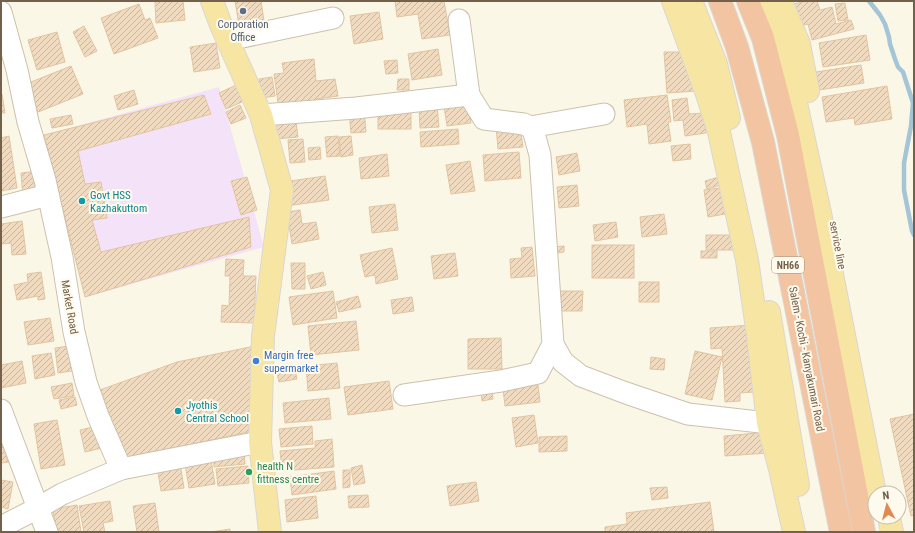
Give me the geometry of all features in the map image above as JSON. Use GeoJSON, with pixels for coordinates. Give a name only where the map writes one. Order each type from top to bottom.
{"type":"FeatureCollection","features":[{"type":"Feature","properties":{"kind":"highway","name":"Salem - Kochi - Kanyakumari Road"},"geometry":{"type":"LineString","coordinates":[[720,1],[737,47],[764,142],[841,532]]}},
{"type":"Feature","properties":{"kind":"highway","name":"NH66"},"geometry":{"type":"LineString","coordinates":[[748,1],[763,38],[788,135],[864,532]]}},
{"type":"Feature","properties":{"kind":"main road"},"geometry":{"type":"LineString","coordinates":[[212,1],[261,115],[282,190],[263,336],[260,442],[270,532]]}},
{"type":"Feature","properties":{"kind":"main road"},"geometry":{"type":"LineString","coordinates":[[673,1],[707,94],[721,140],[747,260],[757,328],[768,423],[794,532]]}},
{"type":"Feature","properties":{"kind":"main road"},"geometry":{"type":"LineString","coordinates":[[691,1],[716,64],[751,208],[806,532]]}},
{"type":"Feature","properties":{"kind":"main road"},"geometry":{"type":"LineString","coordinates":[[767,1],[785,53],[820,213],[873,485]]}},
{"type":"Feature","properties":{"kind":"main road","name":"service line"},"geometry":{"type":"LineString","coordinates":[[781,1],[799,44],[883,485]]}},
{"type":"Feature","properties":{"kind":"street","name":"Market Road"},"geometry":{"type":"LineString","coordinates":[[1,12],[8,65],[28,122],[45,180],[62,257],[74,332],[86,382],[98,416],[121,469]]}},
{"type":"Feature","properties":{"kind":"street"},"geometry":{"type":"LineString","coordinates":[[228,40],[333,18]]}},
{"type":"Feature","properties":{"kind":"street"},"geometry":{"type":"LineString","coordinates":[[459,20],[469,96],[484,120],[524,124],[533,130],[540,155],[553,344],[563,362],[581,376],[688,414],[768,423]]}},
{"type":"Feature","properties":{"kind":"street"},"geometry":{"type":"LineString","coordinates":[[261,115],[356,108],[469,96]]}},
{"type":"Feature","properties":{"kind":"street"},"geometry":{"type":"LineString","coordinates":[[530,127],[604,114]]}},
{"type":"Feature","properties":{"kind":"street"},"geometry":{"type":"LineString","coordinates":[[1,207],[48,195]]}},
{"type":"Feature","properties":{"kind":"street"},"geometry":{"type":"LineString","coordinates":[[404,395],[501,381],[538,373],[553,344]]}},
{"type":"Feature","properties":{"kind":"street"},"geometry":{"type":"LineString","coordinates":[[1,410],[47,532]]}},
{"type":"Feature","properties":{"kind":"street"},"geometry":{"type":"LineString","coordinates":[[1,527],[62,494],[121,469],[260,442]]}},
{"type":"Feature","properties":{"kind":"shaded area"},"geometry":{"type":"Polygon","coordinates":[[[219,87],[264,247],[85,297],[44,135],[219,87]]]}},
{"type":"Feature","properties":{"kind":"building"},"geometry":{"type":"Polygon","coordinates":[[[183,1],[185,20],[156,23],[155,2],[183,1]]]}},
{"type":"Feature","properties":{"kind":"building"},"geometry":{"type":"Polygon","coordinates":[[[235,1],[261,1],[264,21],[239,25],[235,1]]]}},
{"type":"Feature","properties":{"kind":"building"},"geometry":{"type":"Polygon","coordinates":[[[395,1],[444,1],[450,35],[422,39],[418,14],[397,17],[395,1]]]}},
{"type":"Feature","properties":{"kind":"building"},"geometry":{"type":"Polygon","coordinates":[[[806,1],[817,1],[820,10],[832,7],[836,24],[851,20],[854,29],[812,40],[808,24],[800,26],[794,4],[806,1]]]}},
{"type":"Feature","properties":{"kind":"building"},"geometry":{"type":"Polygon","coordinates":[[[845,3],[848,20],[838,21],[835,4],[845,3]]]}},
{"type":"Feature","properties":{"kind":"building"},"geometry":{"type":"Polygon","coordinates":[[[139,4],[145,20],[150,18],[158,38],[114,54],[101,18],[139,4]]]}},
{"type":"Feature","properties":{"kind":"building"},"geometry":{"type":"Polygon","coordinates":[[[379,12],[383,39],[354,44],[350,16],[379,12]]]}},
{"type":"Feature","properties":{"kind":"building"},"geometry":{"type":"Polygon","coordinates":[[[84,26],[97,51],[85,57],[73,32],[84,26]]]}},
{"type":"Feature","properties":{"kind":"building"},"geometry":{"type":"Polygon","coordinates":[[[57,32],[65,62],[37,70],[28,40],[57,32]]]}},
{"type":"Feature","properties":{"kind":"building"},"geometry":{"type":"Polygon","coordinates":[[[866,35],[870,60],[823,67],[819,43],[866,35]]]}},
{"type":"Feature","properties":{"kind":"building"},"geometry":{"type":"Polygon","coordinates":[[[216,43],[220,68],[194,72],[190,47],[216,43]]]}},
{"type":"Feature","properties":{"kind":"building"},"geometry":{"type":"Polygon","coordinates":[[[438,49],[442,75],[412,80],[408,54],[438,49]]]}},
{"type":"Feature","properties":{"kind":"building"},"geometry":{"type":"Polygon","coordinates":[[[664,52],[687,52],[697,91],[667,93],[664,52]]]}},
{"type":"Feature","properties":{"kind":"building"},"geometry":{"type":"Polygon","coordinates":[[[314,59],[316,81],[335,79],[338,96],[316,99],[317,105],[279,110],[274,74],[284,73],[282,63],[314,59]]]}},
{"type":"Feature","properties":{"kind":"building"},"geometry":{"type":"Polygon","coordinates":[[[397,60],[398,73],[386,74],[384,61],[397,60]]]}},
{"type":"Feature","properties":{"kind":"building"},"geometry":{"type":"Polygon","coordinates":[[[861,65],[864,83],[819,90],[816,72],[861,65]]]}},
{"type":"Feature","properties":{"kind":"building"},"geometry":{"type":"Polygon","coordinates":[[[71,66],[83,94],[38,112],[26,84],[71,66]]]}},
{"type":"Feature","properties":{"kind":"building"},"geometry":{"type":"Polygon","coordinates":[[[272,77],[275,96],[262,98],[259,79],[272,77]]]}},
{"type":"Feature","properties":{"kind":"building"},"geometry":{"type":"Polygon","coordinates":[[[398,79],[409,79],[409,90],[397,90],[398,79]]]}},
{"type":"Feature","properties":{"kind":"building"},"geometry":{"type":"Polygon","coordinates":[[[236,85],[244,101],[226,109],[219,93],[236,85]]]}},
{"type":"Feature","properties":{"kind":"building"},"geometry":{"type":"Polygon","coordinates":[[[887,86],[892,119],[855,125],[854,118],[826,122],[822,97],[887,86]]]}},
{"type":"Feature","properties":{"kind":"building"},"geometry":{"type":"Polygon","coordinates":[[[134,90],[138,104],[118,110],[114,96],[134,90]]]}},
{"type":"Feature","properties":{"kind":"building"},"geometry":{"type":"Polygon","coordinates":[[[2,94],[5,113],[1,113],[2,94]]]}},
{"type":"Feature","properties":{"kind":"building","name":"Govt HSS Kazhakuttom"},"geometry":{"type":"Polygon","coordinates":[[[204,95],[211,114],[78,151],[85,184],[101,182],[107,218],[92,220],[101,252],[249,217],[251,247],[85,297],[44,135],[204,95]]]}},
{"type":"Feature","properties":{"kind":"building"},"geometry":{"type":"Polygon","coordinates":[[[667,95],[671,122],[668,122],[671,141],[649,144],[647,124],[627,127],[624,100],[667,95]]]}},
{"type":"Feature","properties":{"kind":"building"},"geometry":{"type":"Polygon","coordinates":[[[687,98],[689,114],[704,113],[706,133],[685,136],[683,120],[674,121],[672,100],[687,98]]]}},
{"type":"Feature","properties":{"kind":"building"},"geometry":{"type":"Polygon","coordinates":[[[468,103],[471,123],[447,126],[444,106],[468,103]]]}},
{"type":"Feature","properties":{"kind":"building"},"geometry":{"type":"Polygon","coordinates":[[[240,105],[246,118],[231,124],[226,112],[240,105]]]}},
{"type":"Feature","properties":{"kind":"building"},"geometry":{"type":"Polygon","coordinates":[[[437,106],[439,127],[420,128],[419,107],[437,106]]]}},
{"type":"Feature","properties":{"kind":"building"},"geometry":{"type":"Polygon","coordinates":[[[378,107],[411,107],[411,129],[378,129],[378,107]]]}},
{"type":"Feature","properties":{"kind":"building"},"geometry":{"type":"Polygon","coordinates":[[[364,109],[366,132],[351,133],[349,111],[364,109]]]}},
{"type":"Feature","properties":{"kind":"building"},"geometry":{"type":"Polygon","coordinates":[[[295,114],[298,137],[276,139],[274,117],[295,114]]]}},
{"type":"Feature","properties":{"kind":"building"},"geometry":{"type":"Polygon","coordinates":[[[71,115],[73,124],[52,128],[50,119],[71,115]]]}},
{"type":"Feature","properties":{"kind":"building"},"geometry":{"type":"Polygon","coordinates":[[[496,126],[520,127],[523,147],[498,149],[496,126]]]}},
{"type":"Feature","properties":{"kind":"building"},"geometry":{"type":"Polygon","coordinates":[[[458,129],[459,144],[421,147],[420,132],[458,129]]]}},
{"type":"Feature","properties":{"kind":"building"},"geometry":{"type":"Polygon","coordinates":[[[9,136],[17,188],[1,191],[1,138],[9,136]]]}},
{"type":"Feature","properties":{"kind":"building"},"geometry":{"type":"Polygon","coordinates":[[[338,136],[340,156],[327,157],[325,137],[338,136]]]}},
{"type":"Feature","properties":{"kind":"building"},"geometry":{"type":"Polygon","coordinates":[[[351,136],[353,155],[341,157],[339,137],[351,136]]]}},
{"type":"Feature","properties":{"kind":"building"},"geometry":{"type":"Polygon","coordinates":[[[303,139],[305,162],[290,163],[288,140],[303,139]]]}},
{"type":"Feature","properties":{"kind":"building"},"geometry":{"type":"Polygon","coordinates":[[[690,144],[691,159],[673,161],[671,146],[690,144]]]}},
{"type":"Feature","properties":{"kind":"building"},"geometry":{"type":"Polygon","coordinates":[[[320,147],[321,159],[309,160],[308,148],[320,147]]]}},
{"type":"Feature","properties":{"kind":"building"},"geometry":{"type":"Polygon","coordinates":[[[519,152],[521,178],[485,181],[483,155],[519,152]]]}},
{"type":"Feature","properties":{"kind":"building"},"geometry":{"type":"Polygon","coordinates":[[[577,153],[580,171],[559,175],[556,157],[577,153]]]}},
{"type":"Feature","properties":{"kind":"building"},"geometry":{"type":"Polygon","coordinates":[[[387,154],[389,176],[361,179],[359,158],[387,154]]]}},
{"type":"Feature","properties":{"kind":"building"},"geometry":{"type":"Polygon","coordinates":[[[470,161],[475,191],[451,194],[446,165],[470,161]]]}},
{"type":"Feature","properties":{"kind":"building"},"geometry":{"type":"Polygon","coordinates":[[[38,171],[40,194],[23,196],[21,173],[38,171]]]}},
{"type":"Feature","properties":{"kind":"building"},"geometry":{"type":"Polygon","coordinates":[[[325,176],[329,200],[286,206],[283,182],[325,176]]]}},
{"type":"Feature","properties":{"kind":"building"},"geometry":{"type":"Polygon","coordinates":[[[247,177],[257,210],[241,215],[231,181],[247,177]]]}},
{"type":"Feature","properties":{"kind":"building"},"geometry":{"type":"Polygon","coordinates":[[[719,177],[721,185],[707,189],[705,181],[719,177]]]}},
{"type":"Feature","properties":{"kind":"building"},"geometry":{"type":"Polygon","coordinates":[[[577,185],[579,206],[559,208],[557,187],[577,185]]]}},
{"type":"Feature","properties":{"kind":"building"},"geometry":{"type":"Polygon","coordinates":[[[727,187],[731,213],[708,217],[704,190],[727,187]]]}},
{"type":"Feature","properties":{"kind":"building"},"geometry":{"type":"Polygon","coordinates":[[[395,204],[398,230],[372,233],[369,207],[395,204]]]}},
{"type":"Feature","properties":{"kind":"building"},"geometry":{"type":"Polygon","coordinates":[[[300,210],[302,224],[316,222],[319,239],[292,244],[287,212],[300,210]]]}},
{"type":"Feature","properties":{"kind":"building"},"geometry":{"type":"Polygon","coordinates":[[[664,214],[667,234],[642,237],[640,217],[664,214]]]}},
{"type":"Feature","properties":{"kind":"building"},"geometry":{"type":"Polygon","coordinates":[[[22,221],[26,254],[12,255],[11,243],[1,244],[1,224],[22,221]]]}},
{"type":"Feature","properties":{"kind":"building"},"geometry":{"type":"Polygon","coordinates":[[[616,222],[618,237],[595,241],[593,225],[616,222]]]}},
{"type":"Feature","properties":{"kind":"building"},"geometry":{"type":"Polygon","coordinates":[[[706,235],[737,235],[737,250],[706,250],[706,235]]]}},
{"type":"Feature","properties":{"kind":"building"},"geometry":{"type":"Polygon","coordinates":[[[592,245],[634,245],[634,278],[592,278],[592,245]]]}},
{"type":"Feature","properties":{"kind":"building"},"geometry":{"type":"Polygon","coordinates":[[[564,246],[564,252],[550,254],[549,247],[564,246]]]}},
{"type":"Feature","properties":{"kind":"building"},"geometry":{"type":"Polygon","coordinates":[[[532,247],[535,276],[511,278],[510,259],[522,258],[521,248],[532,247]]]}},
{"type":"Feature","properties":{"kind":"building"},"geometry":{"type":"Polygon","coordinates":[[[392,248],[398,279],[376,284],[375,275],[365,277],[360,255],[392,248]]]}},
{"type":"Feature","properties":{"kind":"building"},"geometry":{"type":"Polygon","coordinates":[[[701,251],[717,251],[717,258],[701,258],[701,251]]]}},
{"type":"Feature","properties":{"kind":"building"},"geometry":{"type":"Polygon","coordinates":[[[455,253],[458,276],[434,279],[431,256],[455,253]]]}},
{"type":"Feature","properties":{"kind":"building"},"geometry":{"type":"Polygon","coordinates":[[[226,259],[244,260],[243,276],[256,276],[254,323],[221,322],[222,305],[229,306],[230,276],[225,276],[226,259]]]}},
{"type":"Feature","properties":{"kind":"building"},"geometry":{"type":"Polygon","coordinates":[[[291,263],[305,263],[305,289],[292,289],[291,263]]]}},
{"type":"Feature","properties":{"kind":"building"},"geometry":{"type":"Polygon","coordinates":[[[41,272],[45,299],[38,300],[38,296],[17,300],[14,285],[28,282],[27,274],[41,272]]]}},
{"type":"Feature","properties":{"kind":"building"},"geometry":{"type":"Polygon","coordinates":[[[323,272],[326,285],[311,289],[307,276],[323,272]]]}},
{"type":"Feature","properties":{"kind":"building"},"geometry":{"type":"Polygon","coordinates":[[[639,282],[659,282],[659,302],[639,302],[639,282]]]}},
{"type":"Feature","properties":{"kind":"building"},"geometry":{"type":"Polygon","coordinates":[[[333,291],[337,318],[293,325],[289,297],[333,291]]]}},
{"type":"Feature","properties":{"kind":"building"},"geometry":{"type":"Polygon","coordinates":[[[560,291],[583,291],[582,311],[560,311],[560,291]]]}},
{"type":"Feature","properties":{"kind":"building"},"geometry":{"type":"Polygon","coordinates":[[[358,296],[361,307],[339,312],[336,302],[358,296]]]}},
{"type":"Feature","properties":{"kind":"building"},"geometry":{"type":"Polygon","coordinates":[[[412,297],[414,311],[393,314],[391,300],[412,297]]]}},
{"type":"Feature","properties":{"kind":"building"},"geometry":{"type":"Polygon","coordinates":[[[50,318],[54,341],[28,345],[24,322],[50,318]]]}},
{"type":"Feature","properties":{"kind":"building"},"geometry":{"type":"Polygon","coordinates":[[[356,321],[359,350],[311,355],[308,326],[356,321]]]}},
{"type":"Feature","properties":{"kind":"building"},"geometry":{"type":"Polygon","coordinates":[[[752,325],[754,392],[740,393],[740,401],[725,402],[722,348],[711,349],[710,328],[752,325]]]}},
{"type":"Feature","properties":{"kind":"building"},"geometry":{"type":"Polygon","coordinates":[[[501,338],[502,369],[468,369],[468,339],[501,338]]]}},
{"type":"Feature","properties":{"kind":"building"},"geometry":{"type":"Polygon","coordinates":[[[76,345],[79,370],[58,373],[55,348],[76,345]]]}},
{"type":"Feature","properties":{"kind":"building","name":"Jyothis Central School"},"geometry":{"type":"Polygon","coordinates":[[[255,346],[249,432],[117,460],[100,390],[177,362],[255,346]]]}},
{"type":"Feature","properties":{"kind":"building"},"geometry":{"type":"Polygon","coordinates":[[[695,351],[722,357],[712,400],[685,394],[695,351]]]}},
{"type":"Feature","properties":{"kind":"building"},"geometry":{"type":"Polygon","coordinates":[[[51,353],[55,375],[35,379],[32,356],[51,353]]]}},
{"type":"Feature","properties":{"kind":"building"},"geometry":{"type":"Polygon","coordinates":[[[651,357],[665,359],[664,370],[650,369],[651,357]]]}},
{"type":"Feature","properties":{"kind":"building"},"geometry":{"type":"Polygon","coordinates":[[[22,361],[26,383],[1,388],[1,365],[22,361]]]}},
{"type":"Feature","properties":{"kind":"building"},"geometry":{"type":"Polygon","coordinates":[[[337,363],[340,388],[308,391],[306,366],[337,363]]]}},
{"type":"Feature","properties":{"kind":"building"},"geometry":{"type":"Polygon","coordinates":[[[294,365],[297,379],[279,382],[276,369],[294,365]]]}},
{"type":"Feature","properties":{"kind":"building"},"geometry":{"type":"Polygon","coordinates":[[[389,381],[393,409],[348,415],[344,387],[389,381]]]}},
{"type":"Feature","properties":{"kind":"building"},"geometry":{"type":"Polygon","coordinates":[[[72,383],[74,396],[54,399],[51,387],[72,383]]]}},
{"type":"Feature","properties":{"kind":"building"},"geometry":{"type":"Polygon","coordinates":[[[538,385],[540,402],[505,406],[503,389],[538,385]]]}},
{"type":"Feature","properties":{"kind":"building"},"geometry":{"type":"Polygon","coordinates":[[[492,390],[493,399],[482,401],[481,391],[492,390]]]}},
{"type":"Feature","properties":{"kind":"building"},"geometry":{"type":"Polygon","coordinates":[[[75,397],[77,405],[61,409],[59,400],[75,397]]]}},
{"type":"Feature","properties":{"kind":"building"},"geometry":{"type":"Polygon","coordinates":[[[329,398],[331,419],[285,423],[283,403],[329,398]]]}},
{"type":"Feature","properties":{"kind":"building"},"geometry":{"type":"Polygon","coordinates":[[[914,414],[914,515],[911,516],[907,498],[907,485],[904,485],[890,419],[914,414]]]}},
{"type":"Feature","properties":{"kind":"building"},"geometry":{"type":"Polygon","coordinates":[[[534,415],[538,443],[516,447],[512,418],[534,415]]]}},
{"type":"Feature","properties":{"kind":"building"},"geometry":{"type":"Polygon","coordinates":[[[57,420],[65,465],[41,469],[34,424],[57,420]]]}},
{"type":"Feature","properties":{"kind":"building"},"geometry":{"type":"Polygon","coordinates":[[[97,426],[102,448],[85,452],[80,430],[97,426]]]}},
{"type":"Feature","properties":{"kind":"building"},"geometry":{"type":"Polygon","coordinates":[[[312,426],[313,444],[281,447],[279,429],[312,426]]]}},
{"type":"Feature","properties":{"kind":"building"},"geometry":{"type":"Polygon","coordinates":[[[768,432],[769,453],[725,456],[724,436],[768,432]]]}},
{"type":"Feature","properties":{"kind":"building"},"geometry":{"type":"Polygon","coordinates":[[[567,436],[567,451],[539,452],[539,437],[567,436]]]}},
{"type":"Feature","properties":{"kind":"building"},"geometry":{"type":"Polygon","coordinates":[[[7,439],[9,462],[1,463],[1,440],[7,439]]]}},
{"type":"Feature","properties":{"kind":"building"},"geometry":{"type":"Polygon","coordinates":[[[332,439],[334,467],[282,471],[280,451],[315,448],[315,441],[332,439]]]}},
{"type":"Feature","properties":{"kind":"building"},"geometry":{"type":"Polygon","coordinates":[[[244,450],[245,464],[214,467],[213,453],[244,450]]]}},
{"type":"Feature","properties":{"kind":"building"},"geometry":{"type":"Polygon","coordinates":[[[211,460],[215,484],[189,488],[185,464],[211,460]]]}},
{"type":"Feature","properties":{"kind":"building"},"geometry":{"type":"Polygon","coordinates":[[[180,463],[184,488],[161,491],[157,466],[180,463]]]}},
{"type":"Feature","properties":{"kind":"building"},"geometry":{"type":"Polygon","coordinates":[[[362,465],[365,483],[354,485],[351,468],[362,465]]]}},
{"type":"Feature","properties":{"kind":"building"},"geometry":{"type":"Polygon","coordinates":[[[248,466],[249,483],[218,486],[216,469],[248,466]]]}},
{"type":"Feature","properties":{"kind":"building"},"geometry":{"type":"Polygon","coordinates":[[[343,470],[350,470],[350,487],[343,488],[343,470]]]}},
{"type":"Feature","properties":{"kind":"building"},"geometry":{"type":"Polygon","coordinates":[[[334,471],[336,489],[292,495],[290,477],[334,471]]]}},
{"type":"Feature","properties":{"kind":"building"},"geometry":{"type":"Polygon","coordinates":[[[1,480],[13,482],[8,509],[1,507],[1,480]]]}},
{"type":"Feature","properties":{"kind":"building"},"geometry":{"type":"Polygon","coordinates":[[[476,482],[479,501],[450,506],[447,486],[476,482]]]}},
{"type":"Feature","properties":{"kind":"building"},"geometry":{"type":"Polygon","coordinates":[[[667,487],[668,498],[652,500],[650,488],[667,487]]]}},
{"type":"Feature","properties":{"kind":"building"},"geometry":{"type":"Polygon","coordinates":[[[368,495],[369,507],[349,508],[348,496],[368,495]]]}},
{"type":"Feature","properties":{"kind":"building"},"geometry":{"type":"Polygon","coordinates":[[[316,496],[318,518],[287,522],[285,500],[316,496]]]}},
{"type":"Feature","properties":{"kind":"building"},"geometry":{"type":"Polygon","coordinates":[[[110,501],[113,521],[103,523],[105,532],[84,532],[79,506],[110,501]]]}},
{"type":"Feature","properties":{"kind":"building"},"geometry":{"type":"Polygon","coordinates":[[[710,502],[714,532],[605,532],[605,527],[627,524],[626,513],[710,502]]]}},
{"type":"Feature","properties":{"kind":"building"},"geometry":{"type":"Polygon","coordinates":[[[155,503],[159,532],[137,532],[133,506],[155,503]]]}},
{"type":"Feature","properties":{"kind":"building"},"geometry":{"type":"Polygon","coordinates":[[[77,505],[81,532],[56,532],[53,509],[77,505]]]}},
{"type":"Feature","properties":{"kind":"building"},"geometry":{"type":"Polygon","coordinates":[[[230,529],[230,532],[211,532],[230,529]]]}},
{"type":"Feature","properties":{"kind":"waterway"},"geometry":{"type":"LineString","coordinates":[[869,1],[885,24],[895,59],[898,67],[903,72],[913,103],[911,126],[904,163],[904,190],[914,235]]}},
{"type":"Feature","properties":{"kind":"place","name":"Corporation Office"},"geometry":{"type":"Point","coordinates":[243,11]}},
{"type":"Feature","properties":{"kind":"place","name":"Govt HSS Kazhakuttom"},"geometry":{"type":"Point","coordinates":[82,201]}},
{"type":"Feature","properties":{"kind":"place","name":"Margin free supermarket"},"geometry":{"type":"Point","coordinates":[256,361]}},
{"type":"Feature","properties":{"kind":"place","name":"Jyothis Central School"},"geometry":{"type":"Point","coordinates":[178,411]}},
{"type":"Feature","properties":{"kind":"place","name":"health N fittness centre"},"geometry":{"type":"Point","coordinates":[249,472]}}]}
